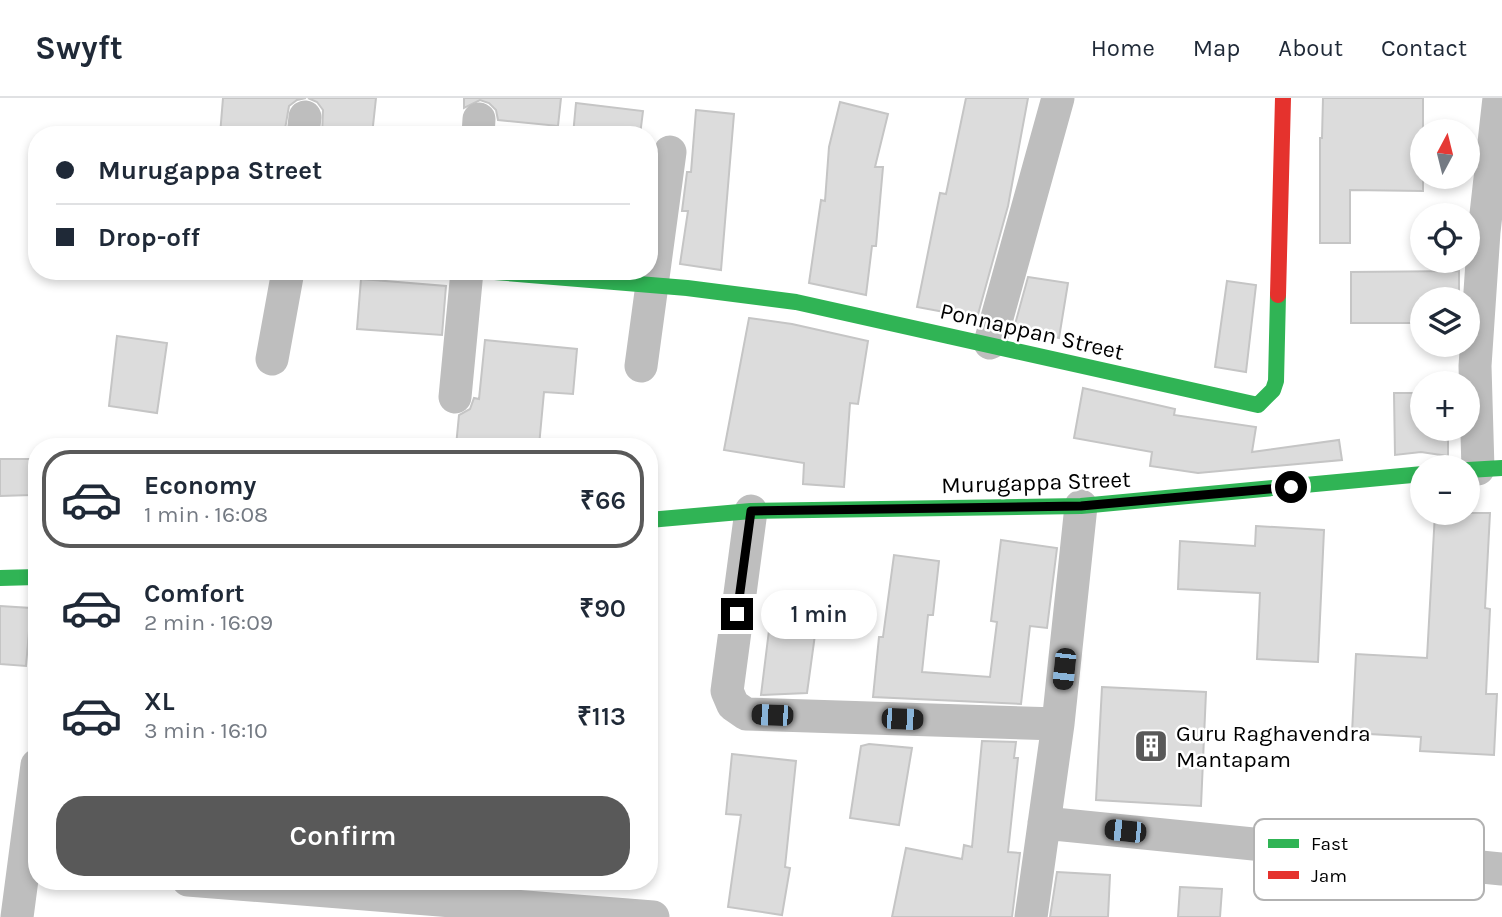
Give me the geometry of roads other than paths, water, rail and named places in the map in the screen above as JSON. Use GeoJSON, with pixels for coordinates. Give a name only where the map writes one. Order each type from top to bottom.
{"type":"FeatureCollection","features":[{"type":"Feature","properties":{"kind":"street"},"geometry":{"type":"LineString","coordinates":[[990,343],[1058,98]]}},
{"type":"Feature","properties":{"kind":"street","name":"Ponnappan Street"},"geometry":{"type":"LineString","coordinates":[[593,280],[796,302],[990,343],[1250,405],[1265,401],[1276,381],[1283,98]]}},
{"type":"Feature","properties":{"kind":"street"},"geometry":{"type":"LineString","coordinates":[[1483,469],[1475,366],[1484,232],[1499,98]]}},
{"type":"Feature","properties":{"kind":"street"},"geometry":{"type":"LineString","coordinates":[[658,252],[670,152]]}},
{"type":"Feature","properties":{"kind":"street"},"geometry":{"type":"LineString","coordinates":[[272,359],[286,280]]}},
{"type":"Feature","properties":{"kind":"street"},"geometry":{"type":"LineString","coordinates":[[456,397],[466,280]]}},
{"type":"Feature","properties":{"kind":"street"},"geometry":{"type":"LineString","coordinates":[[641,366],[655,280]]}},
{"type":"Feature","properties":{"kind":"street","name":"Murugappa Street"},"geometry":{"type":"LineString","coordinates":[[658,519],[751,511],[1081,506],[1410,475]]}},
{"type":"Feature","properties":{"kind":"street"},"geometry":{"type":"LineString","coordinates":[[1031,917],[1058,724],[1081,506]]}},
{"type":"Feature","properties":{"kind":"street"},"geometry":{"type":"LineString","coordinates":[[751,511],[727,691],[733,705],[746,714],[1058,724]]}},
{"type":"Feature","properties":{"kind":"street"},"geometry":{"type":"LineString","coordinates":[[0,578],[28,577]]}},
{"type":"Feature","properties":{"kind":"street"},"geometry":{"type":"LineString","coordinates":[[1044,824],[1254,845]]}},
{"type":"Feature","properties":{"kind":"street"},"geometry":{"type":"LineString","coordinates":[[1484,867],[1502,869]]}},
{"type":"Feature","properties":{"kind":"street"},"geometry":{"type":"LineString","coordinates":[[17,917],[28,872]]}},
{"type":"Feature","properties":{"kind":"street"},"geometry":{"type":"LineString","coordinates":[[314,890],[653,917]]}},
{"type":"Feature","properties":{"kind":"place","name":"Guru Raghavendra Mantapam"},"geometry":{"type":"Point","coordinates":[1151,746]}}]}
